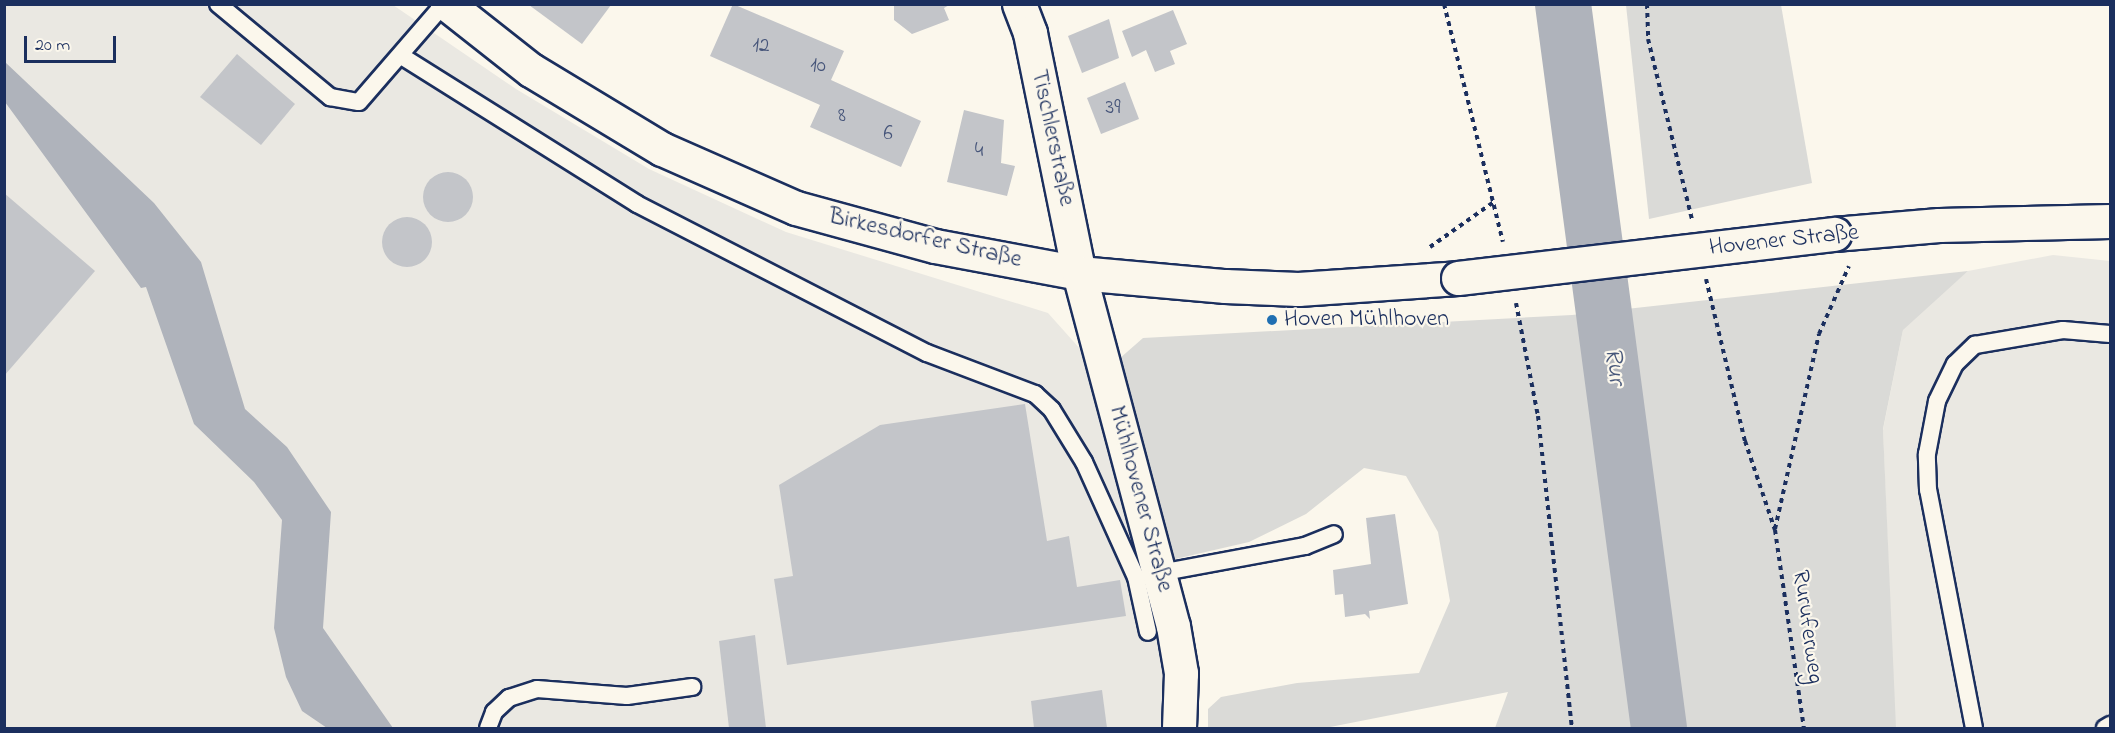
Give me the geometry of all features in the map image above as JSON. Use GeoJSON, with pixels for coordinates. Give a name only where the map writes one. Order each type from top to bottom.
{"type":"FeatureCollection","features":[{"type":"Feature","properties":{"kind":"main road","name":"Birkesdorfer Straße"},"geometry":{"type":"LineString","coordinates":[[446,4],[531,70],[662,149],[796,208],[935,246],[1079,273],[1298,289],[1458,278]]}},
{"type":"Feature","properties":{"kind":"main road","name":"Tischlerstraße"},"geometry":{"type":"LineString","coordinates":[[1019,4],[1030,33],[1079,273]]}},
{"type":"Feature","properties":{"kind":"main road","name":"Hovener Straße"},"geometry":{"type":"LineString","coordinates":[[1458,278],[1834,234],[1939,225],[2110,221]]}},
{"type":"Feature","properties":{"kind":"main road","name":"Mühlhovener Straße"},"geometry":{"type":"LineString","coordinates":[[1079,273],[1147,575],[1181,674],[1180,728]]}},
{"type":"Feature","properties":{"kind":"lane"},"geometry":{"type":"LineString","coordinates":[[218,4],[330,97],[359,102],[403,57],[446,4]]}},
{"type":"Feature","properties":{"kind":"lane"},"geometry":{"type":"LineString","coordinates":[[403,57],[637,204],[927,353],[1035,394],[1052,410],[1147,575],[1148,632]]}},
{"type":"Feature","properties":{"kind":"lane"},"geometry":{"type":"LineString","coordinates":[[1974,729],[1928,489],[1927,454],[1937,401],[1955,364],[1975,345],[2063,330],[2110,334]]}},
{"type":"Feature","properties":{"kind":"lane"},"geometry":{"type":"LineString","coordinates":[[1147,575],[1305,546],[1334,534]]}},
{"type":"Feature","properties":{"kind":"lane"},"geometry":{"type":"LineString","coordinates":[[488,729],[494,712],[509,698],[537,689],[627,696],[692,687]]}},
{"type":"Feature","properties":{"kind":"lane"},"geometry":{"type":"LineString","coordinates":[[2105,729],[2110,725]]}},
{"type":"Feature","properties":{"kind":"path"},"geometry":{"type":"LineString","coordinates":[[1444,4],[1495,201],[1504,246]]}},
{"type":"Feature","properties":{"kind":"path"},"geometry":{"type":"LineString","coordinates":[[1432,244],[1495,201]]}},
{"type":"Feature","properties":{"kind":"path","name":"Ruruferweg"},"geometry":{"type":"LineString","coordinates":[[1804,729],[1775,530],[1819,334],[1849,266]]}},
{"type":"Feature","properties":{"kind":"path"},"geometry":{"type":"LineString","coordinates":[[1513,291],[1539,416],[1572,729]]}},
{"type":"Feature","properties":{"kind":"shaded area"},"geometry":{"type":"Polygon","coordinates":[[[4,5],[393,5],[516,89],[649,169],[786,232],[1048,313],[1090,360],[1167,674],[1164,728],[5,728],[4,5]]]}},
{"type":"Feature","properties":{"kind":"shaded area"},"geometry":{"type":"Polygon","coordinates":[[[1626,5],[1781,5],[1812,183],[1649,219],[1626,5]]]}},
{"type":"Feature","properties":{"kind":"shaded area"},"geometry":{"type":"Polygon","coordinates":[[[5,62],[154,203],[201,262],[245,409],[287,447],[331,512],[323,628],[393,728],[327,728],[302,711],[286,677],[274,628],[282,520],[254,482],[194,424],[146,287],[141,288],[5,102],[5,62]]]}},
{"type":"Feature","properties":{"kind":"shaded area"},"geometry":{"type":"Polygon","coordinates":[[[2053,255],[2110,261],[2110,728],[1895,728],[1883,430],[1904,325],[1968,271],[2053,255]]]}},
{"type":"Feature","properties":{"kind":"shaded area"},"geometry":{"type":"Polygon","coordinates":[[[1968,271],[1903,330],[1883,429],[1896,728],[1495,728],[1508,692],[1325,728],[1208,728],[1208,709],[1221,697],[1297,683],[1419,673],[1450,601],[1438,532],[1406,476],[1364,468],[1306,514],[1249,542],[1171,560],[1119,359],[1143,338],[1572,315],[1968,271]]]}},
{"type":"Feature","properties":{"kind":"building"},"geometry":{"type":"Polygon","coordinates":[[[733,4],[844,51],[831,80],[921,121],[901,167],[810,127],[820,105],[710,56],[733,4]]]}},
{"type":"Feature","properties":{"kind":"building"},"geometry":{"type":"Polygon","coordinates":[[[894,4],[951,4],[944,8],[949,20],[912,34],[894,20],[894,4]]]}},
{"type":"Feature","properties":{"kind":"building"},"geometry":{"type":"Polygon","coordinates":[[[529,5],[611,5],[582,44],[529,5]]]}},
{"type":"Feature","properties":{"kind":"building"},"geometry":{"type":"Polygon","coordinates":[[[1173,10],[1187,44],[1170,51],[1175,64],[1155,72],[1146,50],[1132,57],[1122,31],[1173,10]]]}},
{"type":"Feature","properties":{"kind":"building"},"geometry":{"type":"Polygon","coordinates":[[[1109,19],[1119,58],[1082,73],[1068,36],[1109,19]]]}},
{"type":"Feature","properties":{"kind":"building"},"geometry":{"type":"Polygon","coordinates":[[[237,54],[295,104],[261,145],[200,97],[237,54]]]}},
{"type":"Feature","properties":{"kind":"building"},"geometry":{"type":"Polygon","coordinates":[[[1125,82],[1139,119],[1101,134],[1087,98],[1125,82]]]}},
{"type":"Feature","properties":{"kind":"building"},"geometry":{"type":"Polygon","coordinates":[[[964,110],[1004,120],[1001,163],[1015,166],[1007,196],[947,182],[964,110]]]}},
{"type":"Feature","properties":{"kind":"building"},"geometry":{"type":"Polygon","coordinates":[[[443,172],[453,172],[466,179],[473,192],[473,202],[466,215],[453,222],[443,222],[434,218],[427,211],[423,202],[423,192],[427,183],[434,176],[443,172]]]}},
{"type":"Feature","properties":{"kind":"building"},"geometry":{"type":"Polygon","coordinates":[[[4,193],[95,271],[4,376],[4,193]]]}},
{"type":"Feature","properties":{"kind":"building"},"geometry":{"type":"Polygon","coordinates":[[[412,217],[425,224],[431,232],[431,252],[425,260],[417,266],[402,267],[389,260],[383,252],[382,237],[389,224],[397,218],[412,217]]]}},
{"type":"Feature","properties":{"kind":"building"},"geometry":{"type":"Polygon","coordinates":[[[1025,404],[1047,541],[1069,536],[1077,587],[1120,580],[1126,616],[787,665],[774,579],[793,576],[779,485],[880,425],[1025,404]]]}},
{"type":"Feature","properties":{"kind":"building"},"geometry":{"type":"Polygon","coordinates":[[[1395,514],[1408,604],[1369,611],[1370,619],[1365,614],[1345,617],[1343,594],[1335,595],[1333,570],[1371,564],[1366,518],[1395,514]]]}},
{"type":"Feature","properties":{"kind":"building"},"geometry":{"type":"Polygon","coordinates":[[[755,635],[766,728],[729,728],[719,641],[755,635]]]}},
{"type":"Feature","properties":{"kind":"building"},"geometry":{"type":"Polygon","coordinates":[[[1102,690],[1107,728],[1034,728],[1031,701],[1102,690]]]}},
{"type":"Feature","properties":{"kind":"waterway","name":"Rur"},"geometry":{"type":"LineString","coordinates":[[1563,4],[1659,728]]}},
{"type":"Feature","properties":{"kind":"place","name":"Hoven Mühlhoven"},"geometry":{"type":"Point","coordinates":[1272,320]}}]}
